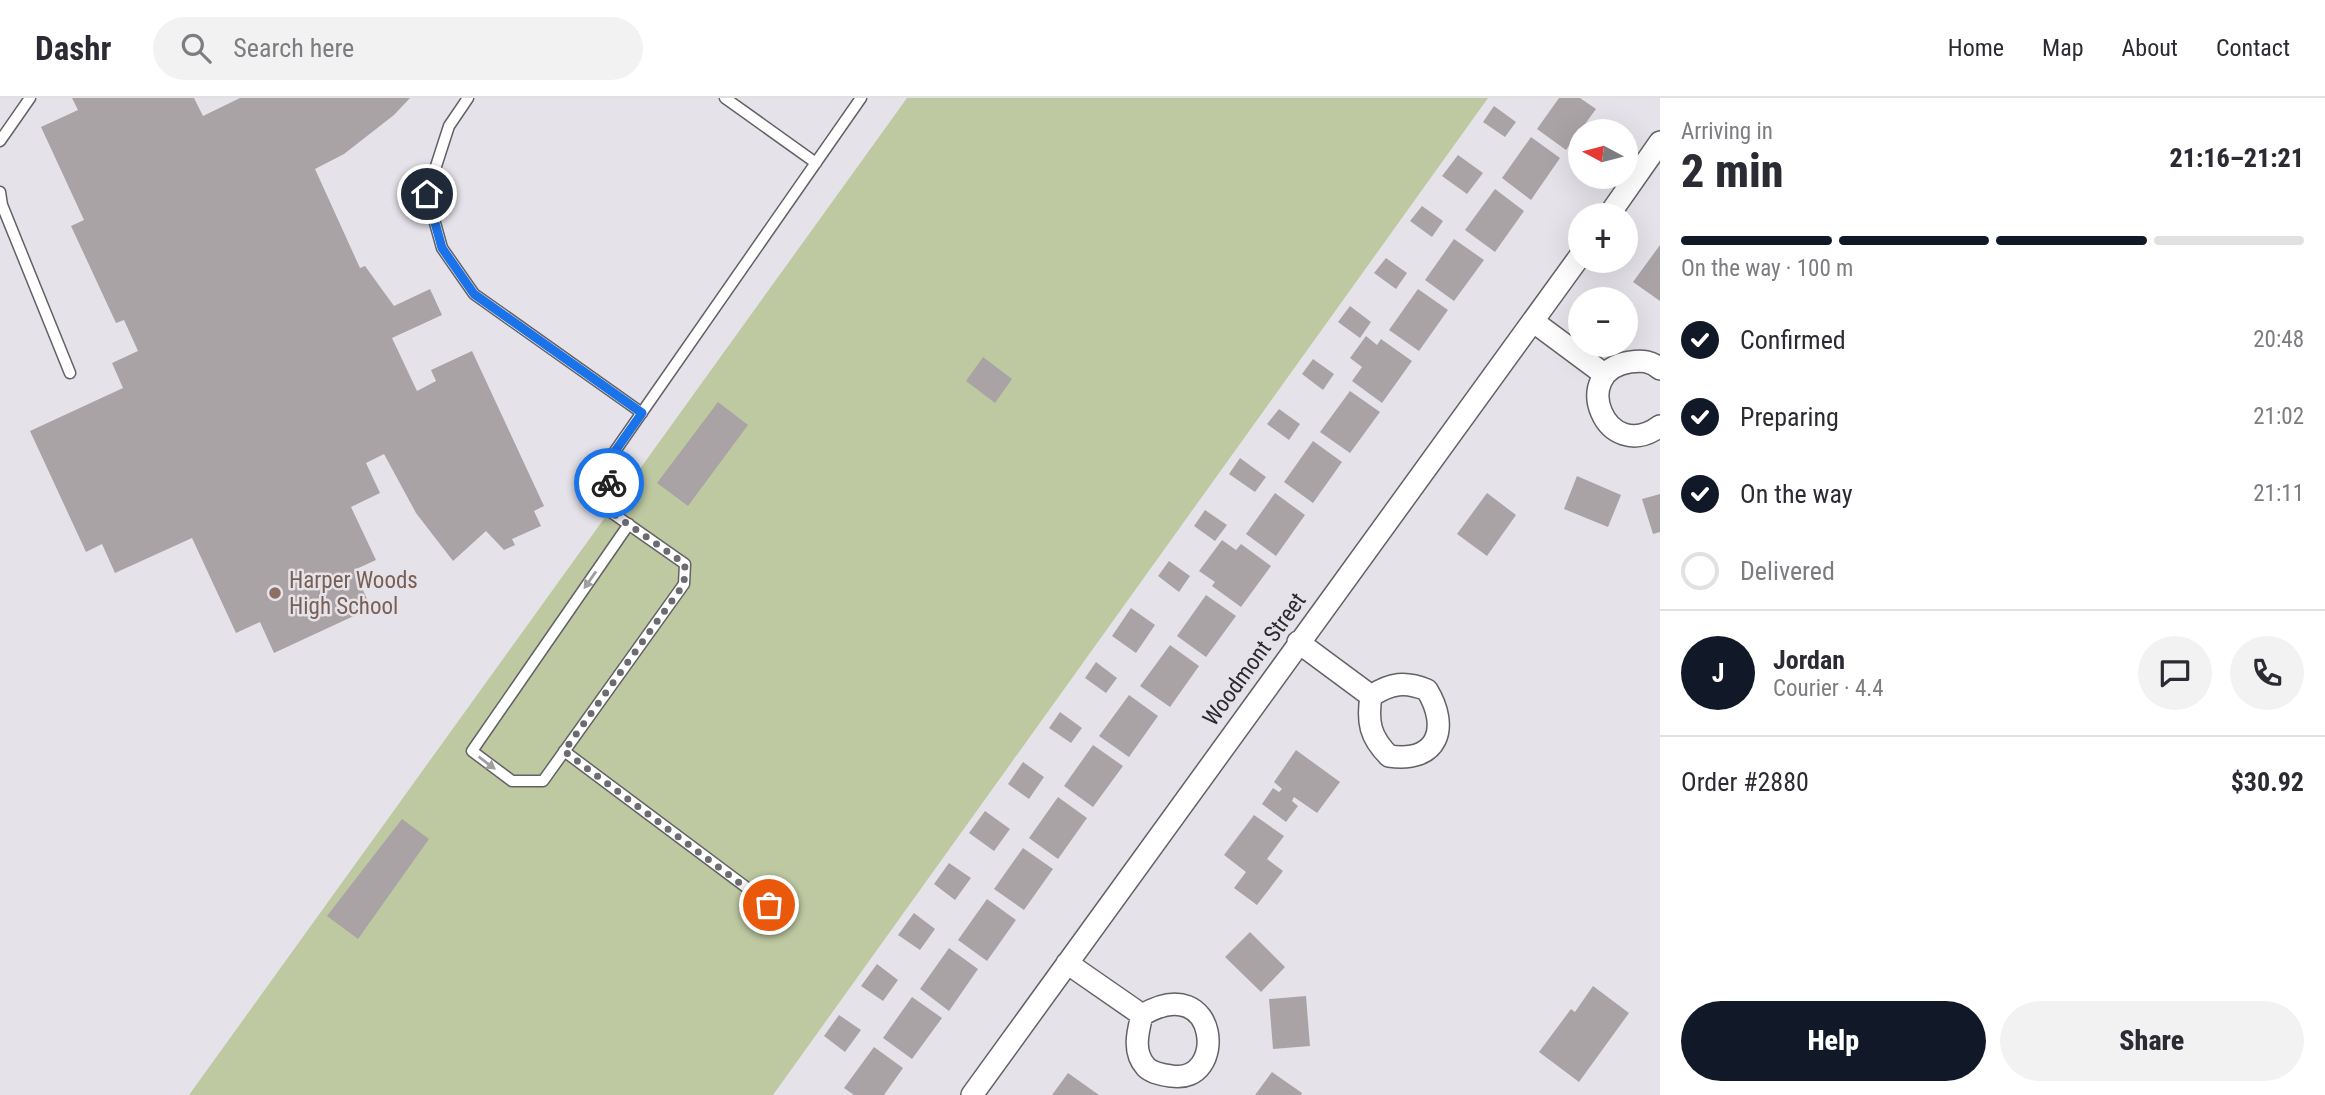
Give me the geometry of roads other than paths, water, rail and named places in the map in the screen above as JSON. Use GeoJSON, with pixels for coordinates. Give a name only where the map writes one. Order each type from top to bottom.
{"type":"FeatureCollection","features":[{"type":"Feature","properties":{"kind":"street"},"geometry":{"type":"LineString","coordinates":[[1617,203],[1660,142]]}},
{"type":"Feature","properties":{"kind":"street","name":"Woodmont Street"},"geometry":{"type":"LineString","coordinates":[[972,1095],[1568,273]]}},
{"type":"Feature","properties":{"kind":"street"},"geometry":{"type":"LineString","coordinates":[[1534,322],[1604,374]]}},
{"type":"Feature","properties":{"kind":"street"},"geometry":{"type":"LineString","coordinates":[[1660,369],[1642,360],[1624,363],[1604,374],[1598,390],[1598,405],[1604,420],[1616,432],[1635,436],[1650,434],[1660,426]]}},
{"type":"Feature","properties":{"kind":"street"},"geometry":{"type":"LineString","coordinates":[[1298,642],[1371,696]]}},
{"type":"Feature","properties":{"kind":"street"},"geometry":{"type":"LineString","coordinates":[[1067,963],[1142,1015]]}},
{"type":"Feature","properties":{"kind":"lane"},"geometry":{"type":"LineString","coordinates":[[0,141],[30,98]]}},
{"type":"Feature","properties":{"kind":"lane"},"geometry":{"type":"LineString","coordinates":[[468,98],[449,126],[427,194],[442,248],[474,294],[642,413]]}},
{"type":"Feature","properties":{"kind":"lane"},"geometry":{"type":"LineString","coordinates":[[724,98],[816,163]]}},
{"type":"Feature","properties":{"kind":"lane"},"geometry":{"type":"LineString","coordinates":[[629,524],[472,751],[512,781],[543,781],[684,584],[685,564],[629,524],[605,508],[613,454],[861,98]]}},
{"type":"Feature","properties":{"kind":"lane"},"geometry":{"type":"LineString","coordinates":[[0,192],[2,205],[70,373]]}},
{"type":"Feature","properties":{"kind":"lane"},"geometry":{"type":"LineString","coordinates":[[564,751],[769,905]]}},
{"type":"Feature","properties":{"kind":"place","name":"Harper Woods High School"},"geometry":{"type":"Point","coordinates":[275,593]}}]}
